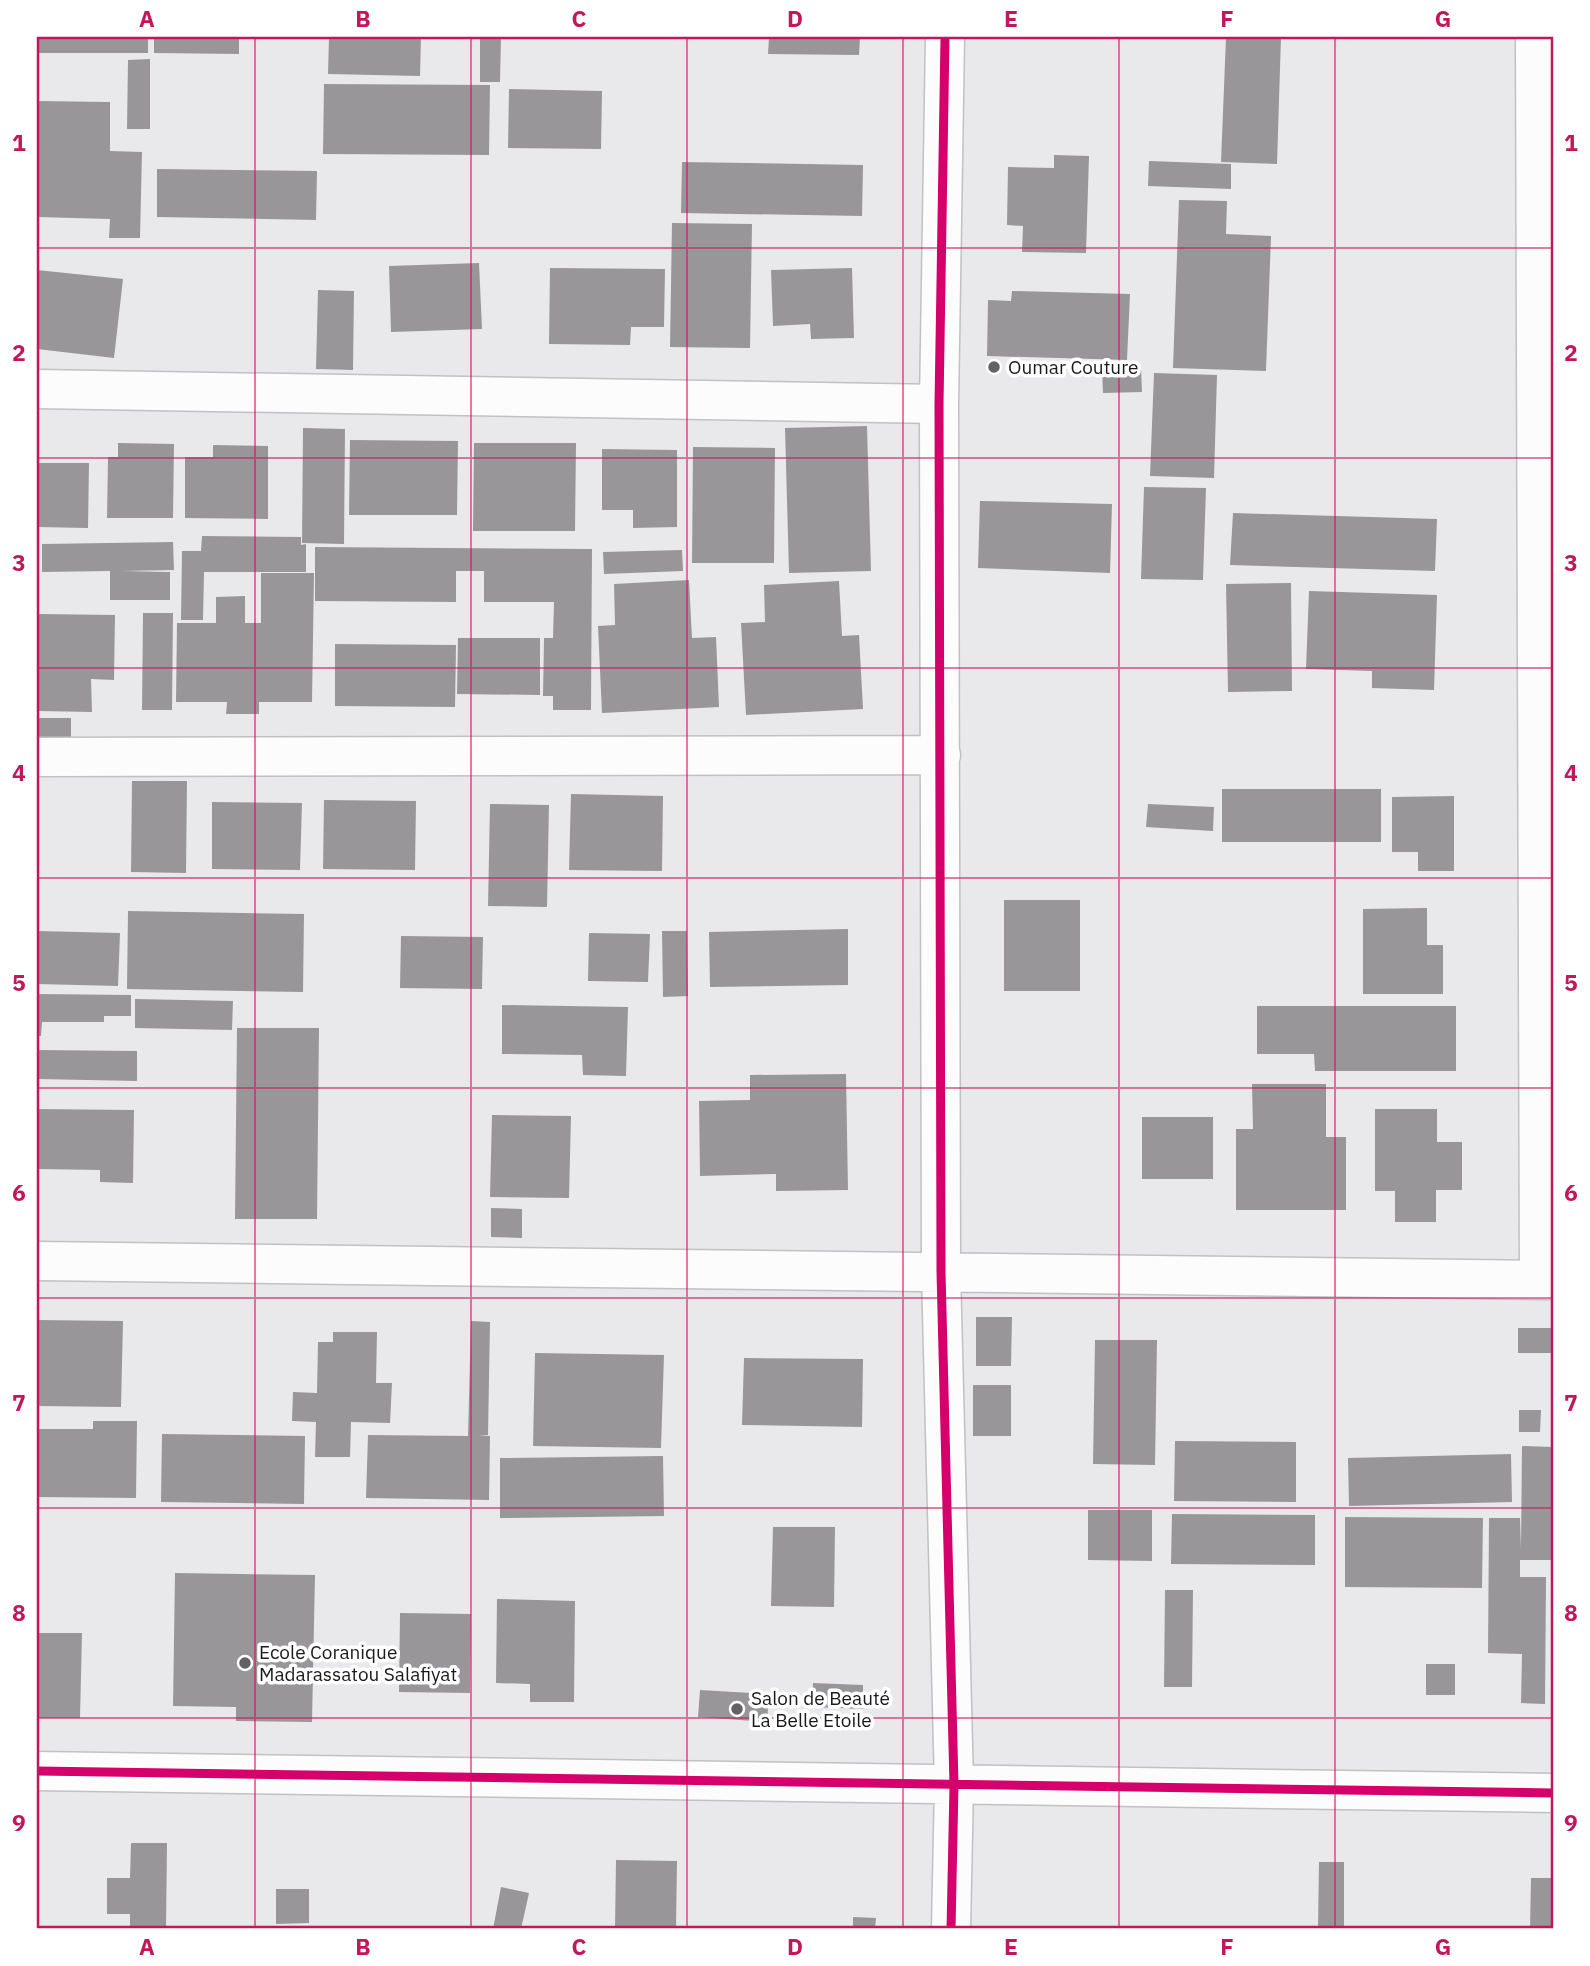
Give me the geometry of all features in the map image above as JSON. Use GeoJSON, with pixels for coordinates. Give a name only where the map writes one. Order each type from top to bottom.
{"type":"FeatureCollection","features":[{"type":"Feature","properties":{"kind":"street"},"geometry":{"type":"LineString","coordinates":[[945,37],[939,404],[941,1272],[954,1785],[951,1929]]}},
{"type":"Feature","properties":{"kind":"street"},"geometry":{"type":"LineString","coordinates":[[37,1261],[1546,1280],[1535,37]]}},
{"type":"Feature","properties":{"kind":"street"},"geometry":{"type":"LineString","coordinates":[[37,389],[939,404]]}},
{"type":"Feature","properties":{"kind":"street"},"geometry":{"type":"LineString","coordinates":[[37,757],[941,755]]}},
{"type":"Feature","properties":{"kind":"street"},"geometry":{"type":"LineString","coordinates":[[37,1771],[1553,1793]]}},
{"type":"Feature","properties":{"kind":"building"},"geometry":{"type":"Polygon","coordinates":[[[37,37],[148,37],[148,53],[37,53],[37,37]]]}},
{"type":"Feature","properties":{"kind":"building"},"geometry":{"type":"Polygon","coordinates":[[[154,37],[239,37],[239,54],[154,53],[154,37]]]}},
{"type":"Feature","properties":{"kind":"building"},"geometry":{"type":"Polygon","coordinates":[[[329,37],[421,37],[420,76],[328,74],[329,37]]]}},
{"type":"Feature","properties":{"kind":"building"},"geometry":{"type":"Polygon","coordinates":[[[480,37],[501,37],[500,82],[480,82],[480,37]]]}},
{"type":"Feature","properties":{"kind":"building"},"geometry":{"type":"Polygon","coordinates":[[[769,37],[860,37],[859,55],[768,54],[769,37]]]}},
{"type":"Feature","properties":{"kind":"building"},"geometry":{"type":"Polygon","coordinates":[[[1226,37],[1281,37],[1277,164],[1221,162],[1226,37]]]}},
{"type":"Feature","properties":{"kind":"building"},"geometry":{"type":"Polygon","coordinates":[[[150,59],[150,129],[127,129],[128,60],[150,59]]]}},
{"type":"Feature","properties":{"kind":"building"},"geometry":{"type":"Polygon","coordinates":[[[324,84],[490,85],[489,155],[323,154],[324,84]]]}},
{"type":"Feature","properties":{"kind":"building"},"geometry":{"type":"Polygon","coordinates":[[[509,89],[602,91],[601,149],[508,148],[509,89]]]}},
{"type":"Feature","properties":{"kind":"building"},"geometry":{"type":"Polygon","coordinates":[[[37,101],[110,102],[110,151],[142,152],[140,238],[109,238],[110,219],[37,217],[37,101]]]}},
{"type":"Feature","properties":{"kind":"building"},"geometry":{"type":"Polygon","coordinates":[[[1054,155],[1089,156],[1086,253],[1022,252],[1023,226],[1007,225],[1008,167],[1054,168],[1054,155]]]}},
{"type":"Feature","properties":{"kind":"building"},"geometry":{"type":"Polygon","coordinates":[[[1149,161],[1231,164],[1231,189],[1148,186],[1149,161]]]}},
{"type":"Feature","properties":{"kind":"building"},"geometry":{"type":"Polygon","coordinates":[[[682,162],[863,165],[862,216],[681,213],[682,162]]]}},
{"type":"Feature","properties":{"kind":"building"},"geometry":{"type":"Polygon","coordinates":[[[157,169],[317,171],[316,220],[157,217],[157,169]]]}},
{"type":"Feature","properties":{"kind":"building"},"geometry":{"type":"Polygon","coordinates":[[[1179,200],[1227,201],[1226,234],[1271,236],[1266,371],[1173,368],[1179,200]]]}},
{"type":"Feature","properties":{"kind":"building"},"geometry":{"type":"Polygon","coordinates":[[[672,223],[752,224],[750,348],[670,347],[672,223]]]}},
{"type":"Feature","properties":{"kind":"building"},"geometry":{"type":"Polygon","coordinates":[[[479,263],[482,329],[391,332],[389,266],[479,263]]]}},
{"type":"Feature","properties":{"kind":"building"},"geometry":{"type":"Polygon","coordinates":[[[550,268],[665,269],[664,327],[631,327],[630,345],[549,344],[550,268]]]}},
{"type":"Feature","properties":{"kind":"building"},"geometry":{"type":"Polygon","coordinates":[[[852,268],[854,338],[811,339],[810,324],[773,326],[771,270],[852,268]]]}},
{"type":"Feature","properties":{"kind":"building"},"geometry":{"type":"Polygon","coordinates":[[[37,270],[123,279],[114,358],[37,349],[37,270]]]}},
{"type":"Feature","properties":{"kind":"building"},"geometry":{"type":"Polygon","coordinates":[[[318,290],[354,291],[353,370],[316,369],[318,290]]]}},
{"type":"Feature","properties":{"kind":"building"},"geometry":{"type":"Polygon","coordinates":[[[1012,291],[1130,294],[1127,360],[987,356],[988,300],[1011,301],[1012,291]]]}},
{"type":"Feature","properties":{"kind":"building"},"geometry":{"type":"Polygon","coordinates":[[[1141,367],[1142,392],[1103,393],[1102,368],[1141,367]]]}},
{"type":"Feature","properties":{"kind":"building"},"geometry":{"type":"Polygon","coordinates":[[[1154,373],[1217,375],[1214,478],[1150,476],[1154,373]]]}},
{"type":"Feature","properties":{"kind":"building"},"geometry":{"type":"Polygon","coordinates":[[[867,426],[871,571],[789,573],[785,428],[867,426]]]}},
{"type":"Feature","properties":{"kind":"building"},"geometry":{"type":"Polygon","coordinates":[[[303,428],[345,429],[344,544],[302,543],[303,428]]]}},
{"type":"Feature","properties":{"kind":"building"},"geometry":{"type":"Polygon","coordinates":[[[350,440],[458,441],[457,515],[349,515],[350,440]]]}},
{"type":"Feature","properties":{"kind":"building"},"geometry":{"type":"Polygon","coordinates":[[[118,443],[174,444],[173,518],[107,518],[108,457],[118,457],[118,443]]]}},
{"type":"Feature","properties":{"kind":"building"},"geometry":{"type":"Polygon","coordinates":[[[474,443],[576,443],[575,531],[473,531],[474,443]]]}},
{"type":"Feature","properties":{"kind":"building"},"geometry":{"type":"Polygon","coordinates":[[[213,445],[268,446],[268,519],[185,518],[185,457],[213,457],[213,445]]]}},
{"type":"Feature","properties":{"kind":"building"},"geometry":{"type":"Polygon","coordinates":[[[693,447],[775,448],[774,563],[692,563],[693,447]]]}},
{"type":"Feature","properties":{"kind":"building"},"geometry":{"type":"Polygon","coordinates":[[[602,449],[677,450],[677,527],[633,528],[633,510],[602,510],[602,449]]]}},
{"type":"Feature","properties":{"kind":"building"},"geometry":{"type":"Polygon","coordinates":[[[37,463],[89,463],[88,528],[37,527],[37,463]]]}},
{"type":"Feature","properties":{"kind":"building"},"geometry":{"type":"Polygon","coordinates":[[[1144,487],[1206,488],[1203,580],[1141,579],[1144,487]]]}},
{"type":"Feature","properties":{"kind":"building"},"geometry":{"type":"Polygon","coordinates":[[[980,501],[1112,504],[1110,573],[978,568],[980,501]]]}},
{"type":"Feature","properties":{"kind":"building"},"geometry":{"type":"Polygon","coordinates":[[[1233,513],[1437,519],[1435,571],[1230,565],[1233,513]]]}},
{"type":"Feature","properties":{"kind":"building"},"geometry":{"type":"Polygon","coordinates":[[[202,536],[301,537],[301,545],[306,544],[306,572],[204,572],[203,620],[181,620],[182,551],[201,551],[202,536]]]}},
{"type":"Feature","properties":{"kind":"building"},"geometry":{"type":"Polygon","coordinates":[[[173,542],[174,570],[121,571],[170,572],[170,600],[110,600],[110,571],[42,572],[42,544],[173,542]]]}},
{"type":"Feature","properties":{"kind":"building"},"geometry":{"type":"Polygon","coordinates":[[[315,547],[592,549],[591,710],[553,710],[553,696],[543,696],[544,638],[553,638],[554,602],[484,602],[484,571],[456,571],[456,602],[315,601],[315,547]]]}},
{"type":"Feature","properties":{"kind":"building"},"geometry":{"type":"Polygon","coordinates":[[[682,550],[683,571],[604,574],[603,552],[682,550]]]}},
{"type":"Feature","properties":{"kind":"building"},"geometry":{"type":"Polygon","coordinates":[[[261,573],[314,573],[312,702],[259,702],[259,714],[226,714],[227,702],[176,702],[177,623],[216,623],[216,597],[245,596],[245,623],[261,623],[261,573]]]}},
{"type":"Feature","properties":{"kind":"building"},"geometry":{"type":"Polygon","coordinates":[[[689,580],[692,638],[716,637],[719,707],[602,713],[598,626],[615,625],[614,584],[689,580]]]}},
{"type":"Feature","properties":{"kind":"building"},"geometry":{"type":"Polygon","coordinates":[[[839,581],[842,636],[859,635],[863,709],[746,715],[741,623],[765,622],[764,585],[839,581]]]}},
{"type":"Feature","properties":{"kind":"building"},"geometry":{"type":"Polygon","coordinates":[[[1291,583],[1292,691],[1228,692],[1226,584],[1291,583]]]}},
{"type":"Feature","properties":{"kind":"building"},"geometry":{"type":"Polygon","coordinates":[[[1309,591],[1437,595],[1434,690],[1372,688],[1372,671],[1306,669],[1309,591]]]}},
{"type":"Feature","properties":{"kind":"building"},"geometry":{"type":"Polygon","coordinates":[[[143,613],[173,613],[172,710],[142,710],[143,613]]]}},
{"type":"Feature","properties":{"kind":"building"},"geometry":{"type":"Polygon","coordinates":[[[39,614],[115,615],[114,680],[91,679],[92,712],[38,711],[39,614]]]}},
{"type":"Feature","properties":{"kind":"building"},"geometry":{"type":"Polygon","coordinates":[[[458,638],[540,638],[540,695],[457,694],[458,638]]]}},
{"type":"Feature","properties":{"kind":"building"},"geometry":{"type":"Polygon","coordinates":[[[335,644],[456,645],[455,707],[335,706],[335,644]]]}},
{"type":"Feature","properties":{"kind":"building"},"geometry":{"type":"Polygon","coordinates":[[[37,718],[71,718],[71,749],[37,749],[37,718]]]}},
{"type":"Feature","properties":{"kind":"building"},"geometry":{"type":"Polygon","coordinates":[[[132,781],[187,781],[186,873],[131,872],[132,781]]]}},
{"type":"Feature","properties":{"kind":"building"},"geometry":{"type":"Polygon","coordinates":[[[1222,789],[1381,789],[1381,842],[1222,842],[1222,789]]]}},
{"type":"Feature","properties":{"kind":"building"},"geometry":{"type":"Polygon","coordinates":[[[571,794],[663,796],[662,871],[569,870],[571,794]]]}},
{"type":"Feature","properties":{"kind":"building"},"geometry":{"type":"Polygon","coordinates":[[[1454,796],[1454,871],[1418,871],[1418,852],[1392,852],[1392,797],[1454,796]]]}},
{"type":"Feature","properties":{"kind":"building"},"geometry":{"type":"Polygon","coordinates":[[[324,800],[416,801],[415,870],[323,869],[324,800]]]}},
{"type":"Feature","properties":{"kind":"building"},"geometry":{"type":"Polygon","coordinates":[[[212,802],[302,803],[300,870],[212,869],[212,802]]]}},
{"type":"Feature","properties":{"kind":"building"},"geometry":{"type":"Polygon","coordinates":[[[490,804],[549,805],[547,907],[488,906],[490,804]]]}},
{"type":"Feature","properties":{"kind":"building"},"geometry":{"type":"Polygon","coordinates":[[[1148,804],[1214,807],[1213,831],[1146,827],[1148,804]]]}},
{"type":"Feature","properties":{"kind":"building"},"geometry":{"type":"Polygon","coordinates":[[[1004,900],[1080,900],[1080,991],[1004,991],[1004,900]]]}},
{"type":"Feature","properties":{"kind":"building"},"geometry":{"type":"Polygon","coordinates":[[[1427,908],[1427,945],[1443,945],[1443,994],[1363,994],[1363,909],[1427,908]]]}},
{"type":"Feature","properties":{"kind":"building"},"geometry":{"type":"Polygon","coordinates":[[[128,911],[304,914],[303,992],[127,989],[128,911]]]}},
{"type":"Feature","properties":{"kind":"building"},"geometry":{"type":"Polygon","coordinates":[[[848,929],[848,985],[710,987],[709,932],[848,929]]]}},
{"type":"Feature","properties":{"kind":"building"},"geometry":{"type":"Polygon","coordinates":[[[37,931],[120,933],[118,986],[37,984],[37,931]]]}},
{"type":"Feature","properties":{"kind":"building"},"geometry":{"type":"Polygon","coordinates":[[[662,931],[687,931],[688,996],[663,997],[662,931]]]}},
{"type":"Feature","properties":{"kind":"building"},"geometry":{"type":"Polygon","coordinates":[[[589,933],[650,934],[648,982],[588,981],[589,933]]]}},
{"type":"Feature","properties":{"kind":"building"},"geometry":{"type":"Polygon","coordinates":[[[401,936],[483,937],[482,989],[400,988],[401,936]]]}},
{"type":"Feature","properties":{"kind":"building"},"geometry":{"type":"Polygon","coordinates":[[[37,994],[131,995],[131,1016],[104,1016],[104,1022],[42,1022],[41,1036],[37,1036],[37,994]]]}},
{"type":"Feature","properties":{"kind":"building"},"geometry":{"type":"Polygon","coordinates":[[[135,999],[233,1001],[232,1030],[135,1028],[135,999]]]}},
{"type":"Feature","properties":{"kind":"building"},"geometry":{"type":"Polygon","coordinates":[[[502,1005],[628,1007],[626,1076],[583,1075],[582,1055],[502,1054],[502,1005]]]}},
{"type":"Feature","properties":{"kind":"building"},"geometry":{"type":"Polygon","coordinates":[[[1257,1006],[1456,1006],[1456,1071],[1315,1071],[1314,1054],[1257,1054],[1257,1006]]]}},
{"type":"Feature","properties":{"kind":"building"},"geometry":{"type":"Polygon","coordinates":[[[237,1028],[319,1028],[317,1219],[235,1219],[237,1028]]]}},
{"type":"Feature","properties":{"kind":"building"},"geometry":{"type":"Polygon","coordinates":[[[37,1050],[137,1051],[137,1081],[37,1079],[37,1050]]]}},
{"type":"Feature","properties":{"kind":"building"},"geometry":{"type":"Polygon","coordinates":[[[846,1074],[848,1190],[776,1191],[776,1174],[700,1176],[699,1101],[750,1100],[750,1075],[846,1074]]]}},
{"type":"Feature","properties":{"kind":"building"},"geometry":{"type":"Polygon","coordinates":[[[1252,1084],[1326,1084],[1326,1137],[1346,1137],[1346,1210],[1236,1210],[1236,1129],[1253,1129],[1252,1084]]]}},
{"type":"Feature","properties":{"kind":"building"},"geometry":{"type":"Polygon","coordinates":[[[37,1109],[134,1110],[133,1183],[100,1182],[100,1170],[37,1169],[37,1109]]]}},
{"type":"Feature","properties":{"kind":"building"},"geometry":{"type":"Polygon","coordinates":[[[1375,1109],[1437,1109],[1437,1142],[1462,1142],[1462,1190],[1436,1190],[1436,1222],[1395,1222],[1395,1191],[1375,1191],[1375,1109]]]}},
{"type":"Feature","properties":{"kind":"building"},"geometry":{"type":"Polygon","coordinates":[[[492,1115],[571,1116],[569,1198],[490,1197],[492,1115]]]}},
{"type":"Feature","properties":{"kind":"building"},"geometry":{"type":"Polygon","coordinates":[[[1142,1117],[1213,1117],[1213,1179],[1142,1179],[1142,1117]]]}},
{"type":"Feature","properties":{"kind":"building"},"geometry":{"type":"Polygon","coordinates":[[[491,1208],[522,1209],[522,1238],[491,1237],[491,1208]]]}},
{"type":"Feature","properties":{"kind":"building"},"geometry":{"type":"Polygon","coordinates":[[[976,1317],[1012,1317],[1011,1366],[976,1366],[976,1317]]]}},
{"type":"Feature","properties":{"kind":"building"},"geometry":{"type":"Polygon","coordinates":[[[37,1320],[123,1321],[121,1407],[37,1406],[37,1320]]]}},
{"type":"Feature","properties":{"kind":"building"},"geometry":{"type":"Polygon","coordinates":[[[471,1321],[490,1322],[488,1435],[478,1435],[490,1436],[489,1500],[366,1498],[368,1435],[468,1436],[471,1321]]]}},
{"type":"Feature","properties":{"kind":"building"},"geometry":{"type":"Polygon","coordinates":[[[1518,1328],[1553,1328],[1553,1353],[1518,1353],[1518,1328]]]}},
{"type":"Feature","properties":{"kind":"building"},"geometry":{"type":"Polygon","coordinates":[[[333,1332],[377,1332],[376,1383],[392,1383],[390,1423],[351,1422],[350,1457],[315,1457],[316,1422],[292,1421],[293,1392],[317,1393],[318,1342],[333,1342],[333,1332]]]}},
{"type":"Feature","properties":{"kind":"building"},"geometry":{"type":"Polygon","coordinates":[[[1095,1340],[1157,1340],[1155,1465],[1093,1464],[1095,1340]]]}},
{"type":"Feature","properties":{"kind":"building"},"geometry":{"type":"Polygon","coordinates":[[[535,1353],[664,1355],[661,1448],[533,1446],[535,1353]]]}},
{"type":"Feature","properties":{"kind":"building"},"geometry":{"type":"Polygon","coordinates":[[[744,1358],[863,1359],[862,1427],[742,1425],[744,1358]]]}},
{"type":"Feature","properties":{"kind":"building"},"geometry":{"type":"Polygon","coordinates":[[[973,1385],[1011,1385],[1011,1436],[973,1436],[973,1385]]]}},
{"type":"Feature","properties":{"kind":"building"},"geometry":{"type":"Polygon","coordinates":[[[1519,1410],[1541,1410],[1540,1432],[1519,1432],[1519,1410]]]}},
{"type":"Feature","properties":{"kind":"building"},"geometry":{"type":"Polygon","coordinates":[[[93,1421],[137,1421],[136,1498],[37,1497],[37,1429],[93,1429],[93,1421]]]}},
{"type":"Feature","properties":{"kind":"building"},"geometry":{"type":"Polygon","coordinates":[[[162,1434],[305,1436],[304,1504],[161,1502],[162,1434]]]}},
{"type":"Feature","properties":{"kind":"building"},"geometry":{"type":"Polygon","coordinates":[[[1175,1441],[1296,1442],[1296,1502],[1174,1501],[1175,1441]]]}},
{"type":"Feature","properties":{"kind":"building"},"geometry":{"type":"Polygon","coordinates":[[[1522,1446],[1553,1447],[1553,1560],[1520,1560],[1520,1577],[1546,1577],[1545,1704],[1521,1703],[1522,1654],[1488,1653],[1489,1518],[1520,1518],[1521,1549],[1522,1446]]]}},
{"type":"Feature","properties":{"kind":"building"},"geometry":{"type":"Polygon","coordinates":[[[1511,1454],[1512,1502],[1349,1506],[1348,1458],[1511,1454]]]}},
{"type":"Feature","properties":{"kind":"building"},"geometry":{"type":"Polygon","coordinates":[[[663,1456],[664,1516],[500,1518],[500,1458],[663,1456]]]}},
{"type":"Feature","properties":{"kind":"building"},"geometry":{"type":"Polygon","coordinates":[[[1088,1510],[1152,1510],[1152,1561],[1088,1560],[1088,1510]]]}},
{"type":"Feature","properties":{"kind":"building"},"geometry":{"type":"Polygon","coordinates":[[[1172,1514],[1315,1515],[1315,1565],[1171,1564],[1172,1514]]]}},
{"type":"Feature","properties":{"kind":"building"},"geometry":{"type":"Polygon","coordinates":[[[1345,1517],[1483,1518],[1482,1588],[1345,1587],[1345,1517]]]}},
{"type":"Feature","properties":{"kind":"building"},"geometry":{"type":"Polygon","coordinates":[[[773,1527],[835,1527],[834,1607],[771,1606],[773,1527]]]}},
{"type":"Feature","properties":{"kind":"building"},"geometry":{"type":"Polygon","coordinates":[[[175,1573],[315,1575],[312,1722],[236,1721],[236,1707],[173,1706],[175,1573]]]}},
{"type":"Feature","properties":{"kind":"building"},"geometry":{"type":"Polygon","coordinates":[[[1165,1590],[1193,1590],[1192,1687],[1164,1687],[1165,1590]]]}},
{"type":"Feature","properties":{"kind":"building"},"geometry":{"type":"Polygon","coordinates":[[[497,1599],[575,1601],[574,1702],[530,1702],[530,1684],[496,1683],[497,1599]]]}},
{"type":"Feature","properties":{"kind":"building"},"geometry":{"type":"Polygon","coordinates":[[[400,1613],[471,1614],[470,1693],[399,1692],[400,1613]]]}},
{"type":"Feature","properties":{"kind":"building"},"geometry":{"type":"Polygon","coordinates":[[[37,1633],[82,1633],[80,1718],[37,1718],[37,1633]]]}},
{"type":"Feature","properties":{"kind":"building"},"geometry":{"type":"Polygon","coordinates":[[[1426,1664],[1455,1664],[1455,1695],[1426,1695],[1426,1664]]]}},
{"type":"Feature","properties":{"kind":"building"},"geometry":{"type":"Polygon","coordinates":[[[813,1683],[863,1685],[863,1709],[812,1707],[813,1683]]]}},
{"type":"Feature","properties":{"kind":"building"},"geometry":{"type":"Polygon","coordinates":[[[700,1690],[769,1694],[767,1722],[698,1717],[700,1690]]]}},
{"type":"Feature","properties":{"kind":"building"},"geometry":{"type":"Polygon","coordinates":[[[131,1843],[167,1843],[166,1929],[130,1929],[130,1914],[107,1914],[107,1878],[130,1878],[131,1843]]]}},
{"type":"Feature","properties":{"kind":"building"},"geometry":{"type":"Polygon","coordinates":[[[616,1860],[677,1861],[676,1929],[615,1929],[616,1860]]]}},
{"type":"Feature","properties":{"kind":"building"},"geometry":{"type":"Polygon","coordinates":[[[1319,1862],[1344,1862],[1344,1929],[1318,1929],[1319,1862]]]}},
{"type":"Feature","properties":{"kind":"building"},"geometry":{"type":"Polygon","coordinates":[[[1531,1878],[1553,1878],[1553,1929],[1530,1929],[1531,1878]]]}},
{"type":"Feature","properties":{"kind":"building"},"geometry":{"type":"Polygon","coordinates":[[[501,1887],[529,1893],[521,1929],[493,1929],[501,1887]]]}},
{"type":"Feature","properties":{"kind":"building"},"geometry":{"type":"Polygon","coordinates":[[[276,1889],[309,1889],[309,1923],[276,1924],[276,1889]]]}},
{"type":"Feature","properties":{"kind":"building"},"geometry":{"type":"Polygon","coordinates":[[[853,1917],[876,1918],[875,1929],[853,1929],[853,1917]]]}},
{"type":"Feature","properties":{"kind":"cycle path"},"geometry":{"type":"LineString","coordinates":[[945,37],[939,404],[941,1272],[954,1785],[951,1929]]}},
{"type":"Feature","properties":{"kind":"cycle path"},"geometry":{"type":"LineString","coordinates":[[37,1771],[1553,1793]]}},
{"type":"Feature","properties":{"kind":"place","name":"Oumar Couture"},"geometry":{"type":"Point","coordinates":[994,367]}},
{"type":"Feature","properties":{"kind":"place","name":"Ecole Coranique Madarassatou Salafiyat"},"geometry":{"type":"Point","coordinates":[245,1663]}},
{"type":"Feature","properties":{"kind":"place","name":"Salon de Beauté La Belle Etoile"},"geometry":{"type":"Point","coordinates":[737,1709]}}]}
